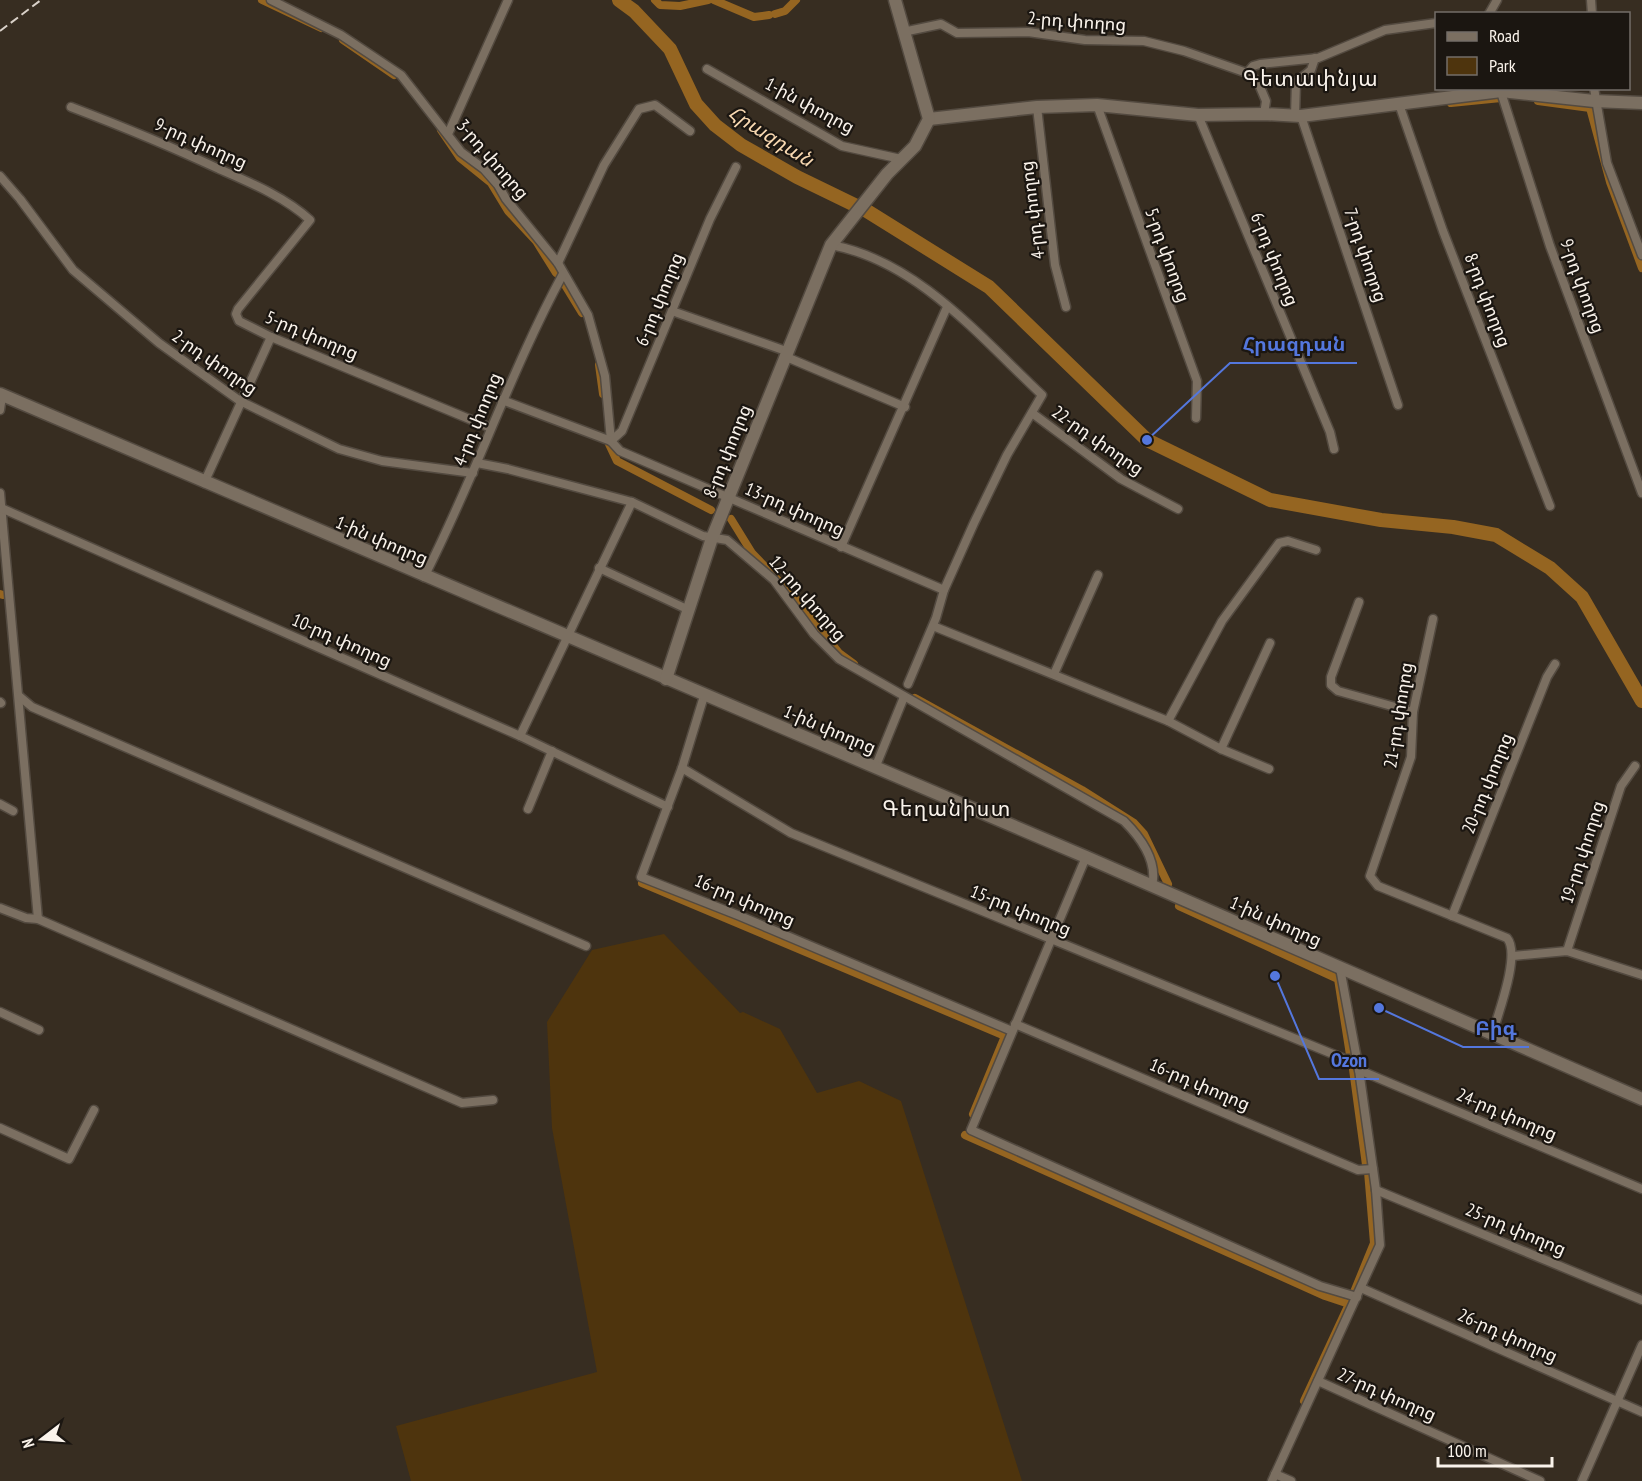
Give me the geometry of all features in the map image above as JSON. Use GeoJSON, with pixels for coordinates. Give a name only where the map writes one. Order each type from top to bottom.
{"type":"FeatureCollection","features":[{"type":"Feature","properties":{"kind":"main road"},"geometry":{"type":"LineString","coordinates":[[894,0],[929,119],[915,146],[901,159]]}},
{"type":"Feature","properties":{"kind":"main road"},"geometry":{"type":"LineString","coordinates":[[929,119],[1037,108],[1096,105],[1198,115],[1298,116],[1501,90],[1594,95],[1642,103]]}},
{"type":"Feature","properties":{"kind":"main road","name":"8-րդ փողոց"},"geometry":{"type":"LineString","coordinates":[[666,680],[712,538],[785,354],[833,243],[901,159]]}},
{"type":"Feature","properties":{"kind":"main road","name":"1-ին փողոց"},"geometry":{"type":"LineString","coordinates":[[1,395],[1086,857],[1642,1099]]}},
{"type":"Feature","properties":{"kind":"street","name":"3-րդ փողոց"},"geometry":{"type":"LineString","coordinates":[[272,0],[341,35],[401,75],[461,152],[484,170],[498,185],[506,199],[558,263],[588,315],[605,376],[611,441]]}},
{"type":"Feature","properties":{"kind":"street"},"geometry":{"type":"LineString","coordinates":[[448,134],[508,0]]}},
{"type":"Feature","properties":{"kind":"street"},"geometry":{"type":"LineString","coordinates":[[1264,114],[1266,101],[1258,82],[1247,74],[1253,66],[1315,58],[1385,30],[1435,23]]}},
{"type":"Feature","properties":{"kind":"street","name":"2-րդ փողոց"},"geometry":{"type":"LineString","coordinates":[[903,32],[941,24],[957,33],[1028,32],[1085,40],[1144,41],[1184,51],[1247,74]]}},
{"type":"Feature","properties":{"kind":"street"},"geometry":{"type":"LineString","coordinates":[[1298,116],[1296,82],[1311,70],[1315,58]]}},
{"type":"Feature","properties":{"kind":"street","name":"1-ին փողոց"},"geometry":{"type":"LineString","coordinates":[[707,69],[842,146],[901,159]]}},
{"type":"Feature","properties":{"kind":"street","name":"9-րդ փողոց"},"geometry":{"type":"LineString","coordinates":[[1501,90],[1551,246],[1642,493]]}},
{"type":"Feature","properties":{"kind":"street"},"geometry":{"type":"LineString","coordinates":[[1594,95],[1607,163],[1642,255]]}},
{"type":"Feature","properties":{"kind":"street","name":"8-րդ փողոց"},"geometry":{"type":"LineString","coordinates":[[1400,104],[1452,256],[1550,506]]}},
{"type":"Feature","properties":{"kind":"street"},"geometry":{"type":"LineString","coordinates":[[558,263],[604,165],[639,109],[655,105],[690,130]]}},
{"type":"Feature","properties":{"kind":"street","name":"5-րդ փողոց"},"geometry":{"type":"LineString","coordinates":[[1096,105],[1197,381],[1196,418]]}},
{"type":"Feature","properties":{"kind":"street","name":"9-րդ փողոց"},"geometry":{"type":"LineString","coordinates":[[71,107],[159,141],[244,180],[297,207],[310,220]]}},
{"type":"Feature","properties":{"kind":"street","name":"4-րդ փողոց"},"geometry":{"type":"LineString","coordinates":[[1037,108],[1055,265],[1066,307]]}},
{"type":"Feature","properties":{"kind":"street","name":"6-րդ փողոց"},"geometry":{"type":"LineString","coordinates":[[1198,115],[1330,432],[1334,449]]}},
{"type":"Feature","properties":{"kind":"street","name":"7-րդ փողոց"},"geometry":{"type":"LineString","coordinates":[[1298,116],[1398,405]]}},
{"type":"Feature","properties":{"kind":"street","name":"6-րդ փողոց"},"geometry":{"type":"LineString","coordinates":[[611,441],[622,432],[710,219],[736,167]]}},
{"type":"Feature","properties":{"kind":"street","name":"2-րդ փողոց"},"geometry":{"type":"LineString","coordinates":[[0,176],[73,270],[159,343],[240,401],[339,449],[382,461],[473,473]]}},
{"type":"Feature","properties":{"kind":"street","name":"5-րդ փողոց"},"geometry":{"type":"LineString","coordinates":[[310,220],[236,314],[239,321],[271,337],[491,428]]}},
{"type":"Feature","properties":{"kind":"street"},"geometry":{"type":"LineString","coordinates":[[833,243],[888,264],[947,308],[1042,395],[1007,455],[944,590],[933,626],[908,684]]}},
{"type":"Feature","properties":{"kind":"street","name":"4-րդ փողոց"},"geometry":{"type":"LineString","coordinates":[[424,577],[477,464],[534,326],[563,274]]}},
{"type":"Feature","properties":{"kind":"street"},"geometry":{"type":"LineString","coordinates":[[842,547],[947,308]]}},
{"type":"Feature","properties":{"kind":"street"},"geometry":{"type":"LineString","coordinates":[[672,311],[785,354],[905,408]]}},
{"type":"Feature","properties":{"kind":"street"},"geometry":{"type":"LineString","coordinates":[[204,483],[271,337]]}},
{"type":"Feature","properties":{"kind":"street"},"geometry":{"type":"LineString","coordinates":[[0,411],[1,395]]}},
{"type":"Feature","properties":{"kind":"street","name":"13-րդ փողոց"},"geometry":{"type":"LineString","coordinates":[[502,400],[611,441],[620,451],[944,590]]}},
{"type":"Feature","properties":{"kind":"street","name":"22-րդ փողոց"},"geometry":{"type":"LineString","coordinates":[[1032,413],[1121,479],[1178,509]]}},
{"type":"Feature","properties":{"kind":"street","name":"12-րդ փողոց"},"geometry":{"type":"LineString","coordinates":[[477,464],[508,469],[633,502],[712,538],[727,540],[755,561],[774,580],[814,634],[839,659],[1124,821],[1145,848],[1152,864],[1152,886]]}},
{"type":"Feature","properties":{"kind":"street"},"geometry":{"type":"LineString","coordinates":[[0,492],[4,600],[19,696],[38,918]]}},
{"type":"Feature","properties":{"kind":"street"},"geometry":{"type":"LineString","coordinates":[[520,736],[599,568],[633,502]]}},
{"type":"Feature","properties":{"kind":"street","name":"10-րդ փողոց"},"geometry":{"type":"LineString","coordinates":[[1,508],[520,736],[668,807]]}},
{"type":"Feature","properties":{"kind":"street"},"geometry":{"type":"LineString","coordinates":[[1167,721],[1221,621],[1279,543],[1288,541],[1316,550]]}},
{"type":"Feature","properties":{"kind":"street"},"geometry":{"type":"LineString","coordinates":[[599,568],[689,610]]}},
{"type":"Feature","properties":{"kind":"street"},"geometry":{"type":"LineString","coordinates":[[1054,674],[1098,575]]}},
{"type":"Feature","properties":{"kind":"street"},"geometry":{"type":"LineString","coordinates":[[1359,602],[1331,677],[1331,685],[1338,691],[1413,712]]}},
{"type":"Feature","properties":{"kind":"street","name":"21-րդ փողոց"},"geometry":{"type":"LineString","coordinates":[[1432,619],[1413,712],[1411,757],[1370,876],[1373,882],[1452,916]]}},
{"type":"Feature","properties":{"kind":"street"},"geometry":{"type":"LineString","coordinates":[[933,626],[1167,721],[1269,769]]}},
{"type":"Feature","properties":{"kind":"street"},"geometry":{"type":"LineString","coordinates":[[1221,748],[1270,643]]}},
{"type":"Feature","properties":{"kind":"street","name":"20-րդ փողոց"},"geometry":{"type":"LineString","coordinates":[[1452,916],[1547,677],[1555,664]]}},
{"type":"Feature","properties":{"kind":"street"},"geometry":{"type":"LineString","coordinates":[[19,696],[32,707],[586,945]]}},
{"type":"Feature","properties":{"kind":"street","name":"16-րդ փողոց"},"geometry":{"type":"LineString","coordinates":[[704,696],[682,768],[641,877],[730,911],[1358,1170],[1373,1169]]}},
{"type":"Feature","properties":{"kind":"street"},"geometry":{"type":"LineString","coordinates":[[875,768],[904,697]]}},
{"type":"Feature","properties":{"kind":"street"},"geometry":{"type":"LineString","coordinates":[[528,809],[552,751]]}},
{"type":"Feature","properties":{"kind":"street","name":"19-րդ փողոց"},"geometry":{"type":"LineString","coordinates":[[1567,951],[1621,786],[1635,766]]}},
{"type":"Feature","properties":{"kind":"street","name":"15-րդ փողոց"},"geometry":{"type":"LineString","coordinates":[[682,768],[791,833],[1345,1059],[1357,1059]]}},
{"type":"Feature","properties":{"kind":"street"},"geometry":{"type":"LineString","coordinates":[[0,804],[13,811]]}},
{"type":"Feature","properties":{"kind":"street"},"geometry":{"type":"LineString","coordinates":[[1013,1027],[1086,857]]}},
{"type":"Feature","properties":{"kind":"street"},"geometry":{"type":"LineString","coordinates":[[0,908],[26,918],[38,918],[462,1103],[493,1100]]}},
{"type":"Feature","properties":{"kind":"street"},"geometry":{"type":"LineString","coordinates":[[1452,916],[1507,938],[1512,947],[1513,956],[1492,1035]]}},
{"type":"Feature","properties":{"kind":"street"},"geometry":{"type":"LineString","coordinates":[[1513,956],[1567,951],[1642,975]]}},
{"type":"Feature","properties":{"kind":"street"},"geometry":{"type":"LineString","coordinates":[[1291,1481],[1274,1478],[1380,1245],[1376,1190],[1359,1070],[1340,968]]}},
{"type":"Feature","properties":{"kind":"street"},"geometry":{"type":"LineString","coordinates":[[0,1012],[39,1030]]}},
{"type":"Feature","properties":{"kind":"street","name":"26-րդ փողոց"},"geometry":{"type":"LineString","coordinates":[[1013,1027],[971,1130],[1320,1286],[1359,1293],[1642,1412]]}},
{"type":"Feature","properties":{"kind":"street","name":"24-րդ փողոց"},"geometry":{"type":"LineString","coordinates":[[1359,1070],[1642,1190]]}},
{"type":"Feature","properties":{"kind":"street"},"geometry":{"type":"LineString","coordinates":[[0,1128],[69,1159],[94,1110]]}},
{"type":"Feature","properties":{"kind":"street","name":"25-րդ փողոց"},"geometry":{"type":"LineString","coordinates":[[1376,1190],[1642,1300]]}},
{"type":"Feature","properties":{"kind":"street"},"geometry":{"type":"LineString","coordinates":[[1582,1481],[1642,1346]]}},
{"type":"Feature","properties":{"kind":"street","name":"27-րդ փողոց"},"geometry":{"type":"LineString","coordinates":[[1318,1381],[1540,1481]]}},
{"type":"Feature","properties":{"kind":"green space"},"geometry":{"type":"Polygon","coordinates":[[[664,934],[740,1013],[743,1012],[780,1029],[817,1093],[859,1081],[901,1101],[1022,1481],[411,1481],[396,1426],[597,1372],[552,1128],[547,1022],[592,950],[664,934]]]}},
{"type":"Feature","properties":{"kind":"waterway"},"geometry":{"type":"LineString","coordinates":[[262,0],[321,28]]}},
{"type":"Feature","properties":{"kind":"waterway","name":"Հրազդան"},"geometry":{"type":"LineString","coordinates":[[619,0],[634,11],[670,49],[696,104],[715,125],[741,145],[797,177],[867,211],[989,287],[1147,440],[1270,500],[1381,520],[1453,527],[1496,535],[1550,568],[1582,597],[1642,701]]}},
{"type":"Feature","properties":{"kind":"waterway"},"geometry":{"type":"LineString","coordinates":[[655,0],[660,5],[680,6],[708,0]]}},
{"type":"Feature","properties":{"kind":"waterway"},"geometry":{"type":"LineString","coordinates":[[714,0],[754,17],[769,15]]}},
{"type":"Feature","properties":{"kind":"waterway"},"geometry":{"type":"LineString","coordinates":[[775,14],[785,11],[796,0]]}},
{"type":"Feature","properties":{"kind":"waterway"},"geometry":{"type":"LineString","coordinates":[[343,40],[394,75]]}},
{"type":"Feature","properties":{"kind":"waterway"},"geometry":{"type":"LineString","coordinates":[[1451,103],[1501,98]]}},
{"type":"Feature","properties":{"kind":"waterway"},"geometry":{"type":"LineString","coordinates":[[1538,101],[1590,108],[1610,182],[1642,268]]}},
{"type":"Feature","properties":{"kind":"waterway"},"geometry":{"type":"LineString","coordinates":[[441,130],[460,158],[491,183],[508,211],[536,241],[556,273]]}},
{"type":"Feature","properties":{"kind":"waterway"},"geometry":{"type":"LineString","coordinates":[[563,282],[582,313]]}},
{"type":"Feature","properties":{"kind":"waterway"},"geometry":{"type":"LineString","coordinates":[[599,365],[603,394]]}},
{"type":"Feature","properties":{"kind":"waterway"},"geometry":{"type":"LineString","coordinates":[[609,444],[617,461],[711,510]]}},
{"type":"Feature","properties":{"kind":"waterway"},"geometry":{"type":"LineString","coordinates":[[731,519],[752,553],[800,603],[839,653],[854,664]]}},
{"type":"Feature","properties":{"kind":"waterway"},"geometry":{"type":"LineString","coordinates":[[915,698],[1082,790],[1134,823],[1144,834],[1168,884]]}},
{"type":"Feature","properties":{"kind":"waterway"},"geometry":{"type":"LineString","coordinates":[[642,883],[1005,1036],[973,1114]]}},
{"type":"Feature","properties":{"kind":"waterway"},"geometry":{"type":"LineString","coordinates":[[1179,906],[1338,979],[1350,1055]]}},
{"type":"Feature","properties":{"kind":"waterway"},"geometry":{"type":"LineString","coordinates":[[1352,1062],[1366,1165]]}},
{"type":"Feature","properties":{"kind":"waterway"},"geometry":{"type":"LineString","coordinates":[[965,1135],[1325,1296],[1349,1304]]}},
{"type":"Feature","properties":{"kind":"waterway"},"geometry":{"type":"LineString","coordinates":[[1354,1292],[1374,1243],[1368,1172]]}},
{"type":"Feature","properties":{"kind":"waterway"},"geometry":{"type":"LineString","coordinates":[[1304,1401],[1349,1304]]}},
{"type":"Feature","properties":{"kind":"railway"},"geometry":{"type":"LineString","coordinates":[[0,31],[41,0]]}},
{"type":"Feature","properties":{"kind":"place","name":"Հրազդան"},"geometry":{"type":"Point","coordinates":[1147,440]}},
{"type":"Feature","properties":{"kind":"place","name":"Ozon"},"geometry":{"type":"Point","coordinates":[1275,976]}},
{"type":"Feature","properties":{"kind":"place","name":"Բիգ"},"geometry":{"type":"Point","coordinates":[1379,1008]}},
{"type":"Feature","properties":{"kind":"district","name":"Գետափնյա"},"geometry":{"type":"Point","coordinates":[1311,78]}},
{"type":"Feature","properties":{"kind":"district","name":"Գեղանիստ"},"geometry":{"type":"Point","coordinates":[947,808]}}]}
